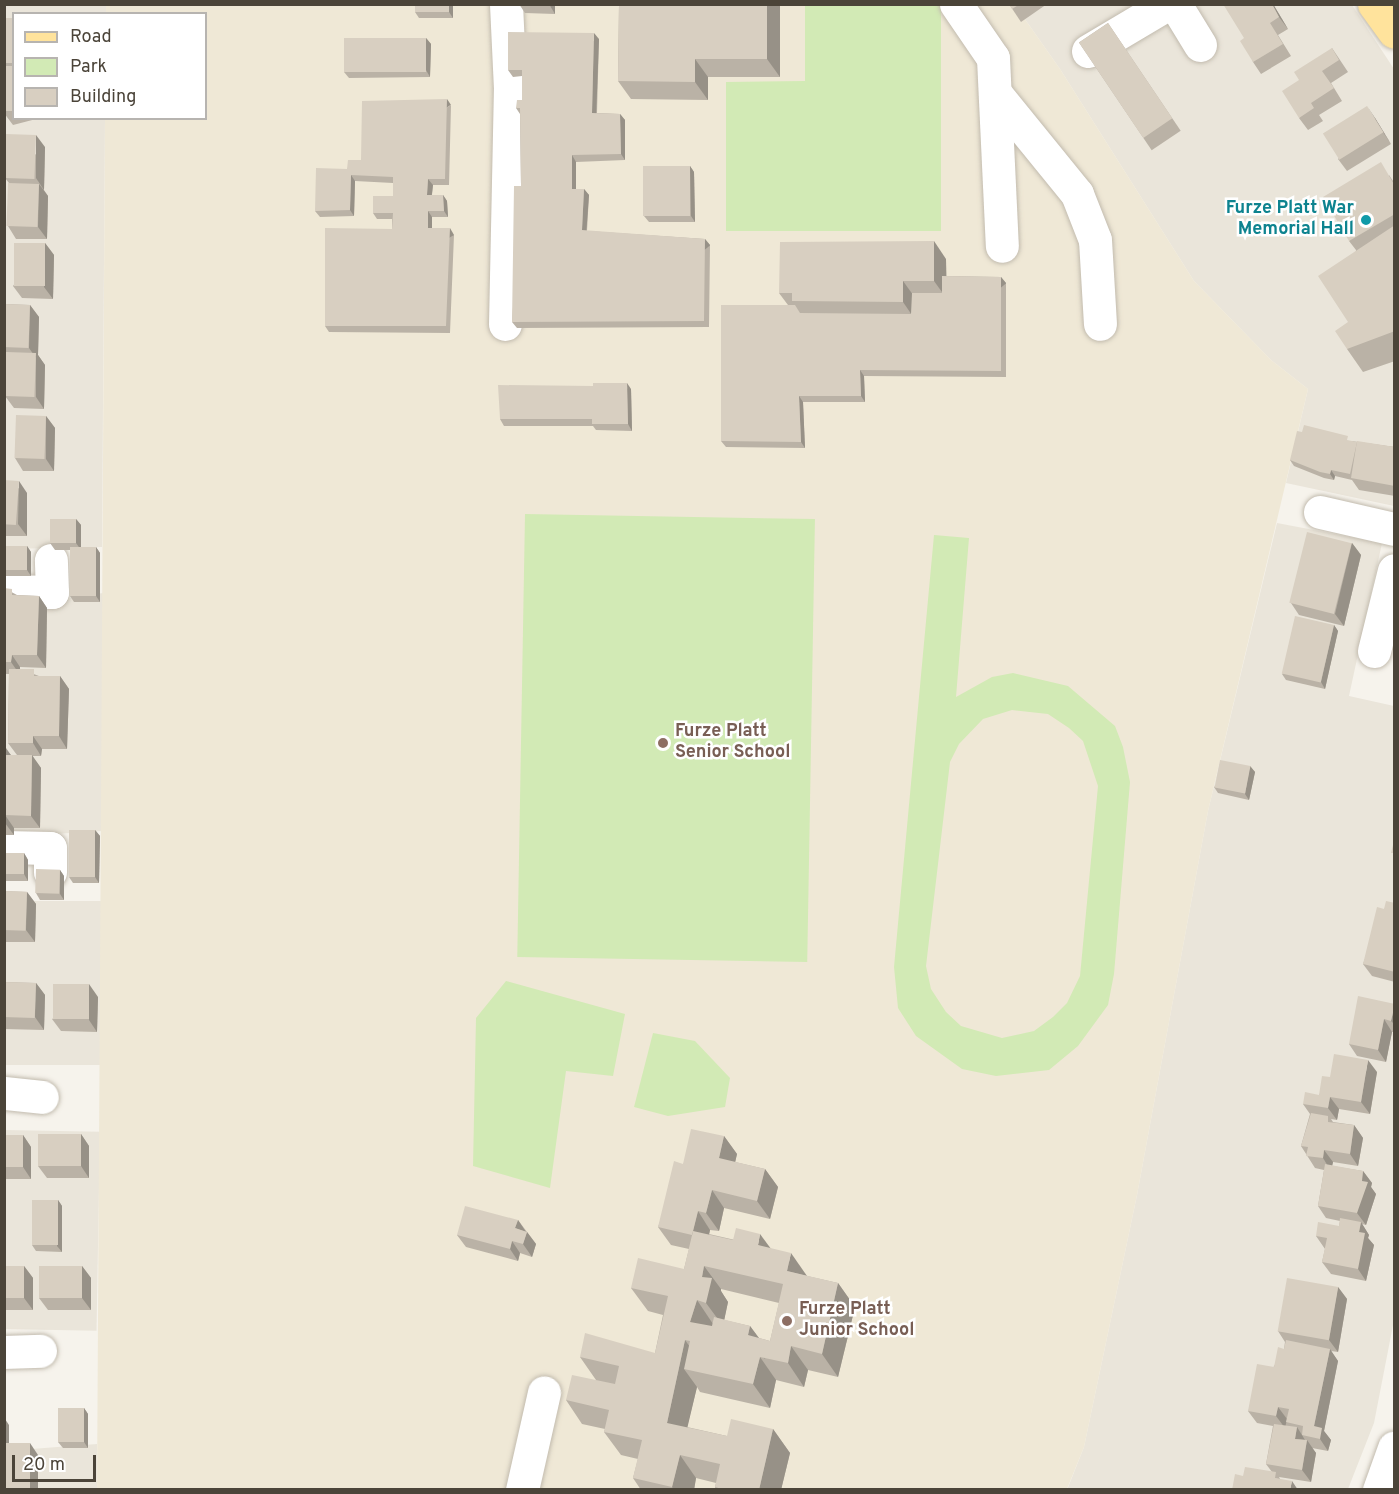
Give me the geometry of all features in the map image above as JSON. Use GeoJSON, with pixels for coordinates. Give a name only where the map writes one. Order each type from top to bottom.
{"type":"FeatureCollection","features":[{"type":"Feature","properties":{"kind":"main road"},"geometry":{"type":"LineString","coordinates":[[1374,4],[1395,32]]}},
{"type":"Feature","properties":{"kind":"street"},"geometry":{"type":"LineString","coordinates":[[505,324],[510,89],[506,4]]}},
{"type":"Feature","properties":{"kind":"street"},"geometry":{"type":"LineString","coordinates":[[956,4],[993,58],[1002,246]]}},
{"type":"Feature","properties":{"kind":"street"},"geometry":{"type":"LineString","coordinates":[[1088,51],[1167,4]]}},
{"type":"Feature","properties":{"kind":"street"},"geometry":{"type":"LineString","coordinates":[[1175,4],[1200,45]]}},
{"type":"Feature","properties":{"kind":"street"},"geometry":{"type":"LineString","coordinates":[[995,93],[1077,194],[1095,240],[1100,324]]}},
{"type":"Feature","properties":{"kind":"street"},"geometry":{"type":"LineString","coordinates":[[1320,512],[1395,529]]}},
{"type":"Feature","properties":{"kind":"street"},"geometry":{"type":"LineString","coordinates":[[4,591],[52,592],[51,560]]}},
{"type":"Feature","properties":{"kind":"street"},"geometry":{"type":"LineString","coordinates":[[1374,651],[1395,570]]}},
{"type":"Feature","properties":{"kind":"street"},"geometry":{"type":"LineString","coordinates":[[4,847],[50,848],[50,872]]}},
{"type":"Feature","properties":{"kind":"street"},"geometry":{"type":"LineString","coordinates":[[4,1093],[42,1097]]}},
{"type":"Feature","properties":{"kind":"street"},"geometry":{"type":"LineString","coordinates":[[4,1352],[40,1351]]}},
{"type":"Feature","properties":{"kind":"street"},"geometry":{"type":"LineString","coordinates":[[522,1490],[544,1392]]}},
{"type":"Feature","properties":{"kind":"street"},"geometry":{"type":"LineString","coordinates":[[1379,1490],[1395,1448]]}},
{"type":"Feature","properties":{"kind":"shaded area"},"geometry":{"type":"Polygon","coordinates":[[[5,5],[106,5],[106,12],[12,12],[12,120],[105,120],[102,547],[5,549],[5,5]]]}},
{"type":"Feature","properties":{"kind":"shaded area","name":"Furze Platt Senior School"},"geometry":{"type":"Polygon","coordinates":[[[106,5],[1015,5],[1060,69],[1194,281],[1271,360],[1308,389],[1208,811],[1137,1195],[1084,1447],[1067,1489],[97,1490],[105,120],[207,120],[207,12],[106,12],[106,5]]]}},
{"type":"Feature","properties":{"kind":"shaded area"},"geometry":{"type":"Polygon","coordinates":[[[1015,5],[1352,5],[1394,69],[1394,506],[1286,483],[1308,389],[1271,360],[1194,281],[1060,69],[1015,5]]]}},
{"type":"Feature","properties":{"kind":"shaded area"},"geometry":{"type":"Polygon","coordinates":[[[1277,523],[1382,543],[1349,696],[1394,706],[1394,1320],[1374,1423],[1348,1489],[1067,1490],[1084,1447],[1137,1195],[1208,811],[1277,523]]]}},
{"type":"Feature","properties":{"kind":"shaded area"},"geometry":{"type":"Polygon","coordinates":[[[103,593],[102,831],[5,837],[5,597],[47,602],[103,593]]]}},
{"type":"Feature","properties":{"kind":"shaded area"},"geometry":{"type":"Polygon","coordinates":[[[4,901],[103,901],[103,1065],[4,1065],[4,901]]]}},
{"type":"Feature","properties":{"kind":"shaded area"},"geometry":{"type":"Polygon","coordinates":[[[5,1130],[100,1132],[97,1331],[4,1329],[5,1130]]]}},
{"type":"Feature","properties":{"kind":"shaded area"},"geometry":{"type":"Polygon","coordinates":[[[97,1444],[97,1489],[5,1490],[5,1451],[97,1444]]]}},
{"type":"Feature","properties":{"kind":"green space"},"geometry":{"type":"Polygon","coordinates":[[[805,6],[941,6],[941,231],[726,231],[726,82],[805,81],[805,6]]]}},
{"type":"Feature","properties":{"kind":"green space"},"geometry":{"type":"Polygon","coordinates":[[[525,514],[815,519],[807,962],[517,957],[525,514]]]}},
{"type":"Feature","properties":{"kind":"green space"},"geometry":{"type":"Polygon","coordinates":[[[934,535],[969,538],[956,697],[992,677],[1013,673],[1068,686],[1115,726],[1123,747],[1130,782],[1114,974],[1108,1005],[1078,1046],[1049,1070],[996,1076],[962,1069],[916,1036],[898,1008],[894,967],[934,535]],[[1012,710],[983,719],[959,744],[950,762],[926,966],[931,989],[946,1012],[961,1026],[1002,1038],[1034,1031],[1053,1017],[1067,1003],[1080,976],[1098,786],[1083,741],[1048,714],[1012,710]]]}},
{"type":"Feature","properties":{"kind":"green space"},"geometry":{"type":"Polygon","coordinates":[[[506,981],[625,1014],[613,1076],[566,1071],[550,1188],[473,1166],[476,1018],[506,981]]]}},
{"type":"Feature","properties":{"kind":"green space"},"geometry":{"type":"Polygon","coordinates":[[[653,1033],[695,1041],[730,1078],[725,1107],[668,1116],[634,1107],[653,1033]]]}},
{"type":"Feature","properties":{"kind":"building"},"geometry":{"type":"Polygon","coordinates":[[[415,4],[449,4],[449,12],[415,12],[415,4]]]}},
{"type":"Feature","properties":{"kind":"building"},"geometry":{"type":"Polygon","coordinates":[[[619,4],[767,4],[767,59],[695,59],[695,82],[618,81],[619,4]]]}},
{"type":"Feature","properties":{"kind":"building"},"geometry":{"type":"Polygon","coordinates":[[[1009,4],[1020,4],[1012,9],[1009,4]]]}},
{"type":"Feature","properties":{"kind":"building"},"geometry":{"type":"Polygon","coordinates":[[[1223,4],[1272,4],[1279,17],[1270,23],[1283,44],[1253,62],[1240,41],[1244,38],[1223,4]]]}},
{"type":"Feature","properties":{"kind":"building"},"geometry":{"type":"Polygon","coordinates":[[[4,18],[12,18],[12,63],[4,63],[4,18]]]}},
{"type":"Feature","properties":{"kind":"building"},"geometry":{"type":"Polygon","coordinates":[[[1108,23],[1172,118],[1143,138],[1079,43],[1108,23]]]}},
{"type":"Feature","properties":{"kind":"building"},"geometry":{"type":"Polygon","coordinates":[[[508,32],[594,33],[592,113],[620,114],[621,154],[572,155],[572,189],[584,189],[582,230],[705,239],[704,321],[512,322],[514,186],[521,186],[520,108],[516,108],[517,100],[522,100],[522,70],[508,70],[508,32]]]}},
{"type":"Feature","properties":{"kind":"building"},"geometry":{"type":"Polygon","coordinates":[[[344,38],[426,38],[426,72],[344,72],[344,38]]]}},
{"type":"Feature","properties":{"kind":"building"},"geometry":{"type":"Polygon","coordinates":[[[1332,48],[1339,60],[1322,71],[1334,88],[1311,103],[1314,108],[1299,118],[1282,91],[1299,80],[1294,72],[1332,48]]]}},
{"type":"Feature","properties":{"kind":"building"},"geometry":{"type":"Polygon","coordinates":[[[4,66],[12,66],[12,111],[4,111],[4,66]]]}},
{"type":"Feature","properties":{"kind":"building"},"geometry":{"type":"Polygon","coordinates":[[[447,99],[445,179],[428,179],[427,195],[443,195],[444,211],[428,211],[428,228],[450,228],[446,326],[325,326],[325,228],[392,229],[393,213],[373,213],[373,196],[393,196],[393,177],[351,175],[350,210],[315,211],[316,168],[347,169],[348,160],[361,160],[362,101],[447,99]]]}},
{"type":"Feature","properties":{"kind":"building"},"geometry":{"type":"Polygon","coordinates":[[[1367,106],[1383,132],[1339,160],[1323,134],[1367,106]]]}},
{"type":"Feature","properties":{"kind":"building"},"geometry":{"type":"Polygon","coordinates":[[[6,134],[36,135],[34,179],[4,178],[6,134]]]}},
{"type":"Feature","properties":{"kind":"building","name":"Furze Platt War Memorial Hall"},"geometry":{"type":"Polygon","coordinates":[[[1381,162],[1395,186],[1395,214],[1349,241],[1323,197],[1381,162]]]}},
{"type":"Feature","properties":{"kind":"building"},"geometry":{"type":"Polygon","coordinates":[[[643,166],[690,166],[690,216],[643,216],[643,166]]]}},
{"type":"Feature","properties":{"kind":"building"},"geometry":{"type":"Polygon","coordinates":[[[8,183],[39,184],[37,227],[6,226],[8,183]]]}},
{"type":"Feature","properties":{"kind":"building"},"geometry":{"type":"Polygon","coordinates":[[[1395,225],[1395,331],[1347,349],[1335,331],[1348,322],[1318,276],[1395,225]]]}},
{"type":"Feature","properties":{"kind":"building"},"geometry":{"type":"Polygon","coordinates":[[[934,241],[934,281],[903,281],[903,302],[792,301],[792,293],[779,293],[780,242],[934,241]]]}},
{"type":"Feature","properties":{"kind":"building"},"geometry":{"type":"Polygon","coordinates":[[[14,243],[45,243],[45,286],[14,286],[14,243]]]}},
{"type":"Feature","properties":{"kind":"building"},"geometry":{"type":"Polygon","coordinates":[[[942,276],[1001,277],[1001,371],[860,370],[861,396],[799,396],[801,442],[721,441],[721,305],[795,305],[800,313],[911,314],[912,293],[942,293],[942,276]]]}},
{"type":"Feature","properties":{"kind":"building"},"geometry":{"type":"Polygon","coordinates":[[[4,304],[30,305],[28,348],[4,347],[4,304]]]}},
{"type":"Feature","properties":{"kind":"building"},"geometry":{"type":"Polygon","coordinates":[[[6,352],[36,353],[34,397],[4,396],[6,352]]]}},
{"type":"Feature","properties":{"kind":"building"},"geometry":{"type":"Polygon","coordinates":[[[593,383],[627,383],[628,424],[592,424],[592,419],[500,419],[498,385],[593,386],[593,383]]]}},
{"type":"Feature","properties":{"kind":"building"},"geometry":{"type":"Polygon","coordinates":[[[16,415],[46,416],[44,459],[14,458],[16,415]]]}},
{"type":"Feature","properties":{"kind":"building"},"geometry":{"type":"Polygon","coordinates":[[[1304,425],[1348,436],[1347,440],[1357,442],[1350,474],[1331,470],[1330,474],[1320,472],[1290,460],[1297,431],[1302,432],[1304,425]]]}},
{"type":"Feature","properties":{"kind":"building"},"geometry":{"type":"Polygon","coordinates":[[[1357,441],[1395,447],[1395,486],[1351,478],[1357,441]]]}},
{"type":"Feature","properties":{"kind":"building"},"geometry":{"type":"Polygon","coordinates":[[[4,480],[19,481],[16,525],[4,524],[4,480]]]}},
{"type":"Feature","properties":{"kind":"building"},"geometry":{"type":"Polygon","coordinates":[[[50,519],[76,519],[76,543],[50,543],[50,519]]]}},
{"type":"Feature","properties":{"kind":"building"},"geometry":{"type":"Polygon","coordinates":[[[1307,532],[1352,543],[1334,614],[1289,603],[1307,532]]]}},
{"type":"Feature","properties":{"kind":"building"},"geometry":{"type":"Polygon","coordinates":[[[4,546],[27,546],[27,570],[4,570],[4,546]]]}},
{"type":"Feature","properties":{"kind":"building"},"geometry":{"type":"Polygon","coordinates":[[[70,547],[96,547],[96,596],[70,596],[70,547]]]}},
{"type":"Feature","properties":{"kind":"building"},"geometry":{"type":"Polygon","coordinates":[[[4,588],[12,589],[12,595],[39,596],[37,655],[12,655],[11,662],[4,662],[4,588]]]}},
{"type":"Feature","properties":{"kind":"building"},"geometry":{"type":"Polygon","coordinates":[[[1295,616],[1334,625],[1321,682],[1282,673],[1295,616]]]}},
{"type":"Feature","properties":{"kind":"building"},"geometry":{"type":"Polygon","coordinates":[[[9,669],[34,669],[34,676],[60,676],[59,736],[33,736],[33,743],[8,743],[9,669]]]}},
{"type":"Feature","properties":{"kind":"building"},"geometry":{"type":"Polygon","coordinates":[[[4,748],[6,748],[6,755],[32,755],[31,816],[5,815],[5,823],[4,748]]]}},
{"type":"Feature","properties":{"kind":"building"},"geometry":{"type":"Polygon","coordinates":[[[1220,760],[1250,766],[1245,793],[1215,787],[1220,760]]]}},
{"type":"Feature","properties":{"kind":"building"},"geometry":{"type":"Polygon","coordinates":[[[69,830],[95,830],[95,877],[69,877],[69,830]]]}},
{"type":"Feature","properties":{"kind":"building"},"geometry":{"type":"Polygon","coordinates":[[[1395,837],[1395,853],[1391,853],[1395,837]]]}},
{"type":"Feature","properties":{"kind":"building"},"geometry":{"type":"Polygon","coordinates":[[[4,853],[24,853],[24,874],[4,874],[4,853]]]}},
{"type":"Feature","properties":{"kind":"building"},"geometry":{"type":"Polygon","coordinates":[[[36,869],[60,870],[59,894],[35,893],[36,869]]]}},
{"type":"Feature","properties":{"kind":"building"},"geometry":{"type":"Polygon","coordinates":[[[4,891],[27,892],[26,931],[4,930],[4,891]]]}},
{"type":"Feature","properties":{"kind":"building"},"geometry":{"type":"Polygon","coordinates":[[[1386,901],[1395,903],[1395,972],[1363,964],[1377,907],[1384,909],[1386,901]]]}},
{"type":"Feature","properties":{"kind":"building"},"geometry":{"type":"Polygon","coordinates":[[[4,982],[36,983],[35,1018],[4,1017],[4,982]]]}},
{"type":"Feature","properties":{"kind":"building"},"geometry":{"type":"Polygon","coordinates":[[[53,984],[89,984],[89,1019],[53,1019],[53,984]]]}},
{"type":"Feature","properties":{"kind":"building"},"geometry":{"type":"Polygon","coordinates":[[[1358,996],[1395,1004],[1391,1021],[1384,1019],[1378,1050],[1349,1044],[1358,996]]]}},
{"type":"Feature","properties":{"kind":"building"},"geometry":{"type":"Polygon","coordinates":[[[1334,1054],[1368,1060],[1361,1102],[1330,1097],[1328,1108],[1303,1104],[1305,1092],[1319,1095],[1322,1076],[1330,1077],[1334,1054]]]}},
{"type":"Feature","properties":{"kind":"building"},"geometry":{"type":"Polygon","coordinates":[[[1311,1113],[1328,1116],[1328,1122],[1354,1125],[1350,1154],[1324,1150],[1323,1158],[1306,1156],[1308,1147],[1301,1146],[1311,1113]]]}},
{"type":"Feature","properties":{"kind":"building"},"geometry":{"type":"Polygon","coordinates":[[[691,1129],[724,1136],[719,1158],[765,1169],[757,1201],[712,1190],[706,1213],[698,1211],[692,1235],[658,1227],[674,1161],[683,1164],[691,1129]]]}},
{"type":"Feature","properties":{"kind":"building"},"geometry":{"type":"Polygon","coordinates":[[[38,1134],[81,1134],[81,1166],[38,1166],[38,1134]]]}},
{"type":"Feature","properties":{"kind":"building"},"geometry":{"type":"Polygon","coordinates":[[[4,1135],[23,1135],[23,1167],[4,1167],[4,1135]]]}},
{"type":"Feature","properties":{"kind":"building"},"geometry":{"type":"Polygon","coordinates":[[[1325,1164],[1363,1171],[1362,1181],[1368,1182],[1357,1213],[1318,1206],[1325,1164]]]}},
{"type":"Feature","properties":{"kind":"building"},"geometry":{"type":"Polygon","coordinates":[[[32,1200],[58,1200],[58,1245],[32,1245],[32,1200]]]}},
{"type":"Feature","properties":{"kind":"building"},"geometry":{"type":"Polygon","coordinates":[[[465,1206],[518,1220],[515,1228],[527,1232],[523,1244],[512,1241],[510,1249],[457,1235],[465,1206]]]}},
{"type":"Feature","properties":{"kind":"building"},"geometry":{"type":"Polygon","coordinates":[[[1340,1218],[1361,1222],[1359,1232],[1365,1233],[1358,1269],[1322,1262],[1327,1238],[1316,1236],[1318,1222],[1339,1226],[1340,1218]]]}},
{"type":"Feature","properties":{"kind":"building"},"geometry":{"type":"Polygon","coordinates":[[[736,1228],[760,1234],[758,1245],[791,1253],[787,1271],[838,1283],[822,1354],[791,1346],[788,1363],[760,1357],[753,1384],[684,1369],[690,1341],[685,1340],[667,1423],[727,1436],[731,1419],[773,1429],[759,1490],[725,1490],[715,1487],[720,1464],[680,1455],[672,1487],[633,1478],[642,1440],[604,1432],[609,1410],[566,1400],[572,1375],[615,1384],[619,1366],[580,1357],[585,1333],[655,1353],[668,1296],[631,1288],[638,1258],[684,1269],[693,1231],[733,1240],[736,1228]],[[704,1266],[702,1277],[712,1278],[706,1303],[697,1300],[690,1322],[712,1326],[714,1317],[750,1326],[748,1335],[770,1341],[783,1284],[704,1266]]]}},
{"type":"Feature","properties":{"kind":"building"},"geometry":{"type":"Polygon","coordinates":[[[4,1266],[24,1266],[24,1298],[4,1298],[4,1266]]]}},
{"type":"Feature","properties":{"kind":"building"},"geometry":{"type":"Polygon","coordinates":[[[39,1266],[82,1266],[82,1298],[39,1298],[39,1266]]]}},
{"type":"Feature","properties":{"kind":"building"},"geometry":{"type":"Polygon","coordinates":[[[1287,1278],[1338,1287],[1329,1340],[1278,1331],[1287,1278]]]}},
{"type":"Feature","properties":{"kind":"building"},"geometry":{"type":"Polygon","coordinates":[[[1286,1340],[1330,1349],[1314,1426],[1322,1428],[1320,1439],[1302,1435],[1303,1426],[1286,1422],[1289,1409],[1278,1407],[1276,1416],[1248,1411],[1257,1364],[1274,1367],[1278,1347],[1284,1349],[1286,1340]]]}},
{"type":"Feature","properties":{"kind":"building"},"geometry":{"type":"Polygon","coordinates":[[[58,1408],[84,1408],[84,1442],[58,1442],[58,1408]]]}},
{"type":"Feature","properties":{"kind":"building"},"geometry":{"type":"Polygon","coordinates":[[[1274,1424],[1297,1427],[1295,1439],[1307,1440],[1302,1470],[1266,1464],[1274,1424]]]}},
{"type":"Feature","properties":{"kind":"building"},"geometry":{"type":"Polygon","coordinates":[[[4,1443],[30,1443],[30,1490],[4,1490],[4,1443]]]}},
{"type":"Feature","properties":{"kind":"building"},"geometry":{"type":"Polygon","coordinates":[[[1245,1467],[1276,1472],[1275,1478],[1292,1481],[1290,1490],[1232,1490],[1235,1474],[1243,1476],[1245,1467]]]}},
{"type":"Feature","properties":{"kind":"place","name":"Furze Platt War Memorial Hall"},"geometry":{"type":"Point","coordinates":[1366,220]}},
{"type":"Feature","properties":{"kind":"place","name":"Furze Platt Senior School"},"geometry":{"type":"Point","coordinates":[663,743]}},
{"type":"Feature","properties":{"kind":"place","name":"Furze Platt Junior School"},"geometry":{"type":"Point","coordinates":[787,1321]}}]}
